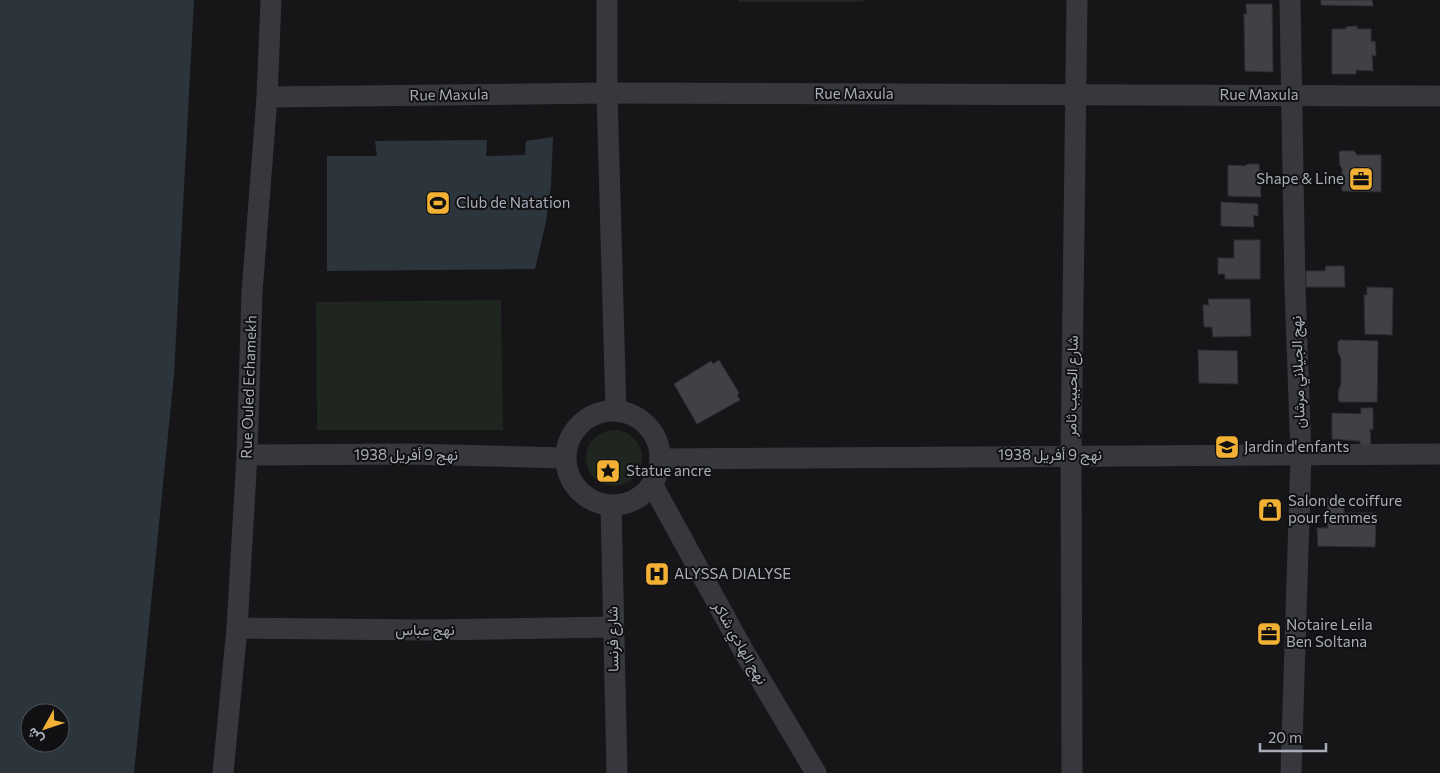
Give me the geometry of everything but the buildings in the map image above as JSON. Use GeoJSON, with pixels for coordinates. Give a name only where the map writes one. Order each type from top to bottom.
{"type":"FeatureCollection","features":[{"type":"Feature","properties":{"kind":"street","name":"Rue Ouled Echamekh"},"geometry":{"type":"LineString","coordinates":[[223,773],[237,628],[247,456],[252,293],[268,97],[271,0]]}},
{"type":"Feature","properties":{"kind":"street"},"geometry":{"type":"LineString","coordinates":[[607,0],[607,93],[616,411]]}},
{"type":"Feature","properties":{"kind":"street","name":"شارع الحبيب ثامر"},"geometry":{"type":"LineString","coordinates":[[1072,773],[1071,455],[1077,0]]}},
{"type":"Feature","properties":{"kind":"street","name":"نهج الجيلاني مرشان"},"geometry":{"type":"LineString","coordinates":[[1290,0],[1300,454],[1291,773]]}},
{"type":"Feature","properties":{"kind":"street","name":"Rue Maxula"},"geometry":{"type":"LineString","coordinates":[[268,97],[607,93],[1440,96]]}},
{"type":"Feature","properties":{"kind":"street"},"geometry":{"type":"LineString","coordinates":[[616,411],[630,414],[642,421],[655,438],[660,459],[658,472],[649,490],[632,501],[611,505],[596,502],[576,488],[564,458],[577,427],[588,418],[601,412],[616,411]]}},
{"type":"Feature","properties":{"kind":"street","name":"نهج 9 أفريل 1938"},"geometry":{"type":"LineString","coordinates":[[247,456],[410,454],[564,458]]}},
{"type":"Feature","properties":{"kind":"street","name":"نهج 9 أفريل 1938"},"geometry":{"type":"LineString","coordinates":[[660,459],[1440,454]]}},
{"type":"Feature","properties":{"kind":"street","name":"نهج الهادي شاكر"},"geometry":{"type":"LineString","coordinates":[[652,484],[743,650],[816,773]]}},
{"type":"Feature","properties":{"kind":"street","name":"شارع فرنسا"},"geometry":{"type":"LineString","coordinates":[[611,505],[617,773]]}},
{"type":"Feature","properties":{"kind":"street","name":"نهج عباس"},"geometry":{"type":"LineString","coordinates":[[237,628],[428,630],[613,627]]}},
{"type":"Feature","properties":{"kind":"shaded area"},"geometry":{"type":"Polygon","coordinates":[[[0,0],[194,0],[174,375],[134,773],[0,773],[0,0]]]}},
{"type":"Feature","properties":{"kind":"shaded area"},"geometry":{"type":"Polygon","coordinates":[[[738,0],[863,0],[863,2],[738,2],[738,0]]]}},
{"type":"Feature","properties":{"kind":"shaded area","name":"Club de Natation"},"geometry":{"type":"Polygon","coordinates":[[[553,137],[551,185],[546,222],[535,269],[327,271],[327,156],[377,156],[375,141],[487,140],[486,156],[525,155],[526,141],[553,137]]]}},
{"type":"Feature","properties":{"kind":"shaded area"},"geometry":{"type":"Polygon","coordinates":[[[501,300],[503,430],[317,430],[316,302],[501,300]]]}},
{"type":"Feature","properties":{"kind":"shaded area"},"geometry":{"type":"Polygon","coordinates":[[[608,430],[620,430],[630,434],[638,442],[642,458],[638,474],[630,482],[620,486],[608,486],[598,482],[590,474],[586,464],[586,452],[590,442],[598,434],[608,430]]]}},
{"type":"Feature","properties":{"kind":"place","name":"Shape & Line"},"geometry":{"type":"Point","coordinates":[1361,179]}},
{"type":"Feature","properties":{"kind":"place","name":"Club de Natation"},"geometry":{"type":"Point","coordinates":[438,203]}},
{"type":"Feature","properties":{"kind":"place","name":"Jardin d'enfants"},"geometry":{"type":"Point","coordinates":[1227,447]}},
{"type":"Feature","properties":{"kind":"place","name":"Statue ancre"},"geometry":{"type":"Point","coordinates":[608,471]}},
{"type":"Feature","properties":{"kind":"place","name":"Salon de coiffure pour femmes"},"geometry":{"type":"Point","coordinates":[1270,510]}},
{"type":"Feature","properties":{"kind":"place","name":"ALYSSA DIALYSE"},"geometry":{"type":"Point","coordinates":[657,574]}},
{"type":"Feature","properties":{"kind":"place","name":"Notaire Leila Ben Soltana"},"geometry":{"type":"Point","coordinates":[1269,634]}}]}
